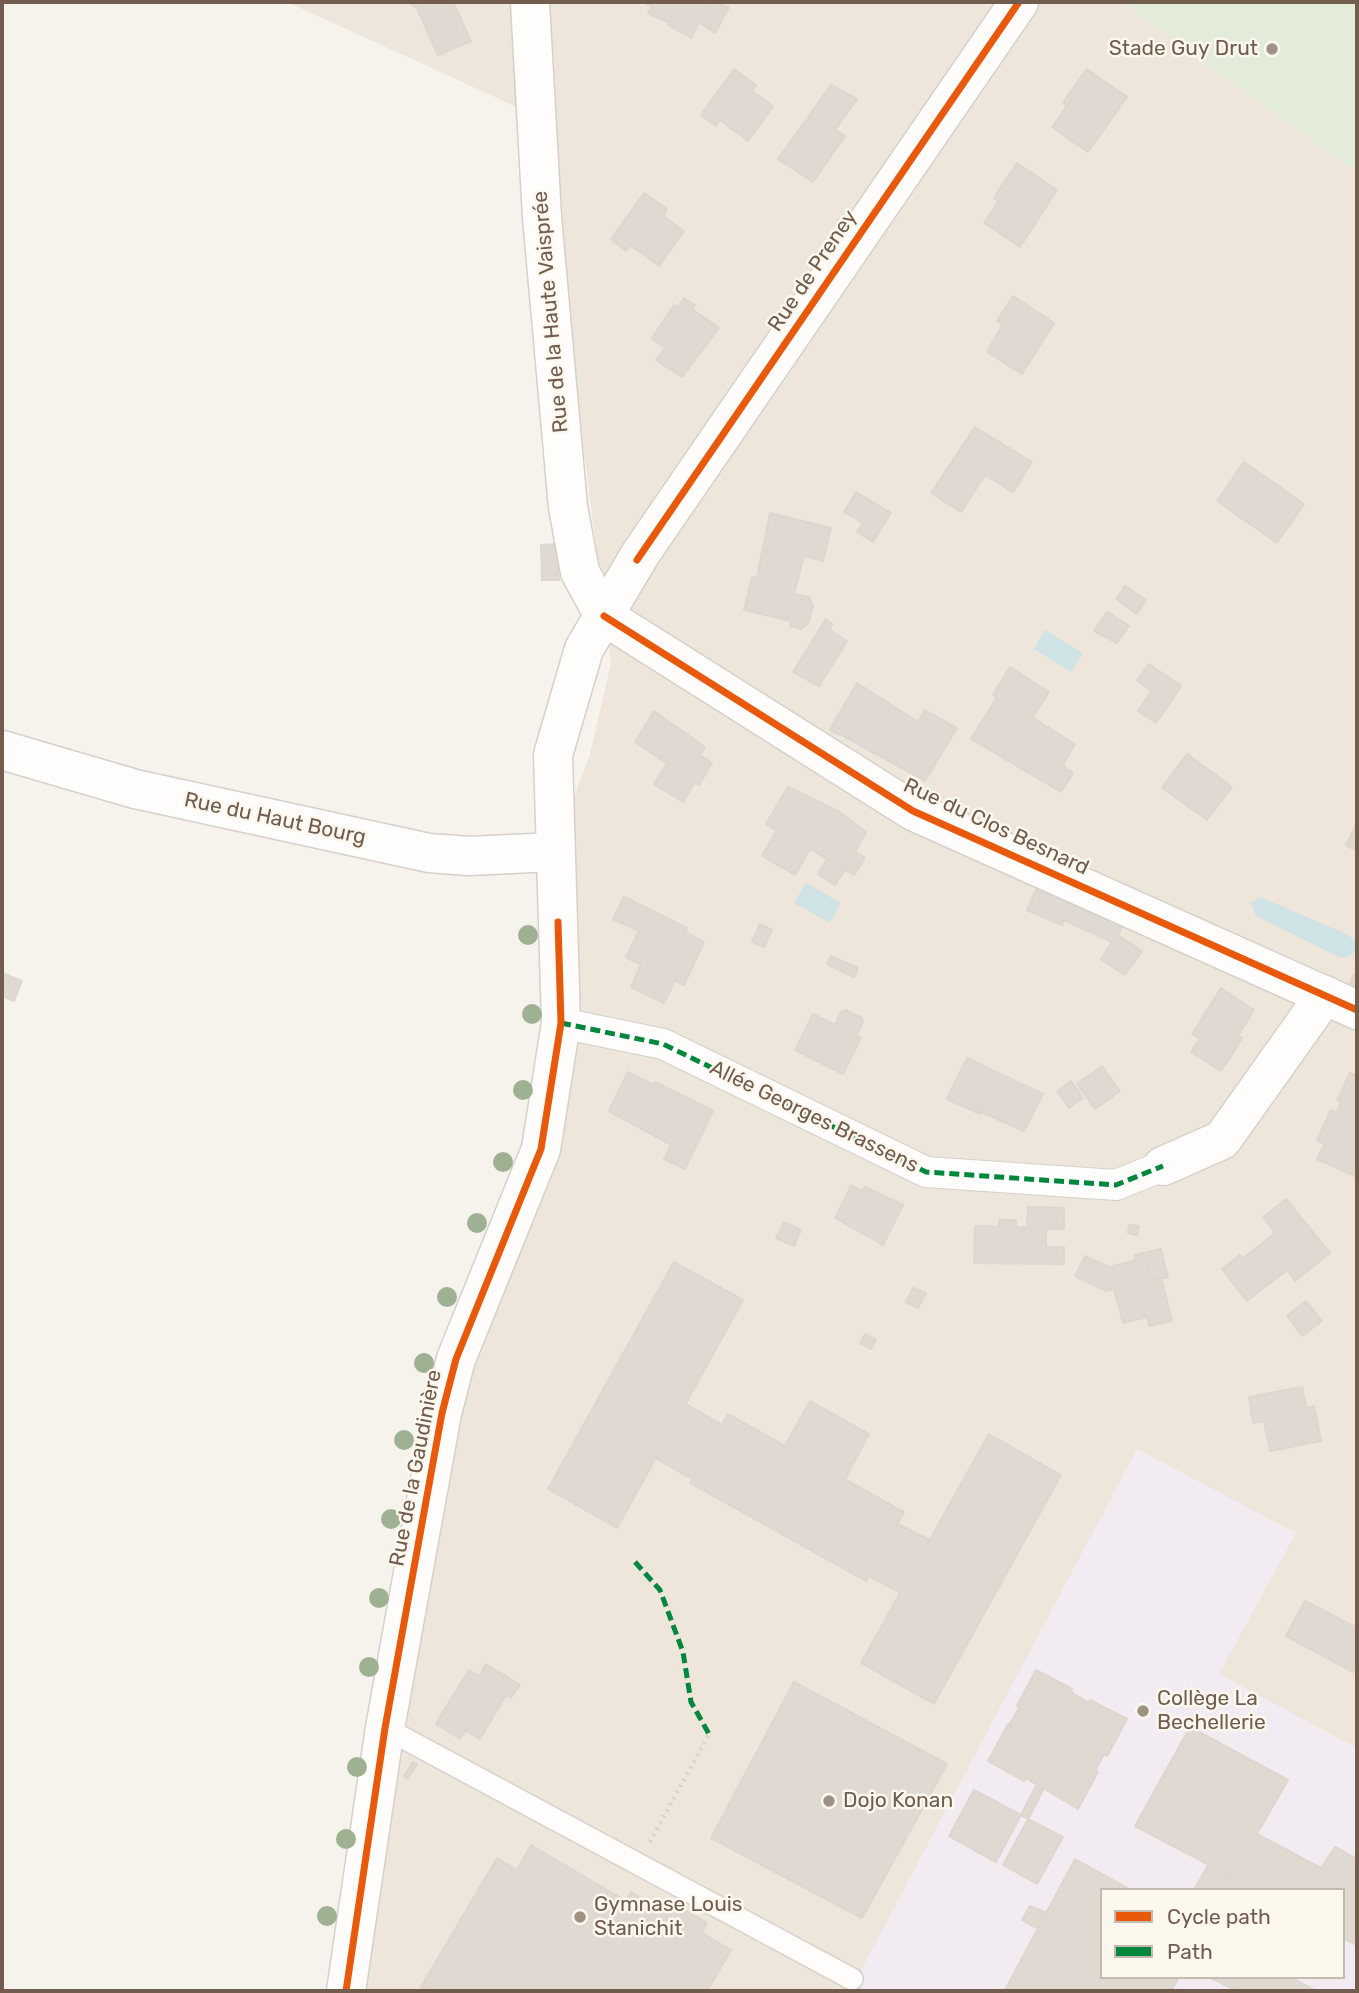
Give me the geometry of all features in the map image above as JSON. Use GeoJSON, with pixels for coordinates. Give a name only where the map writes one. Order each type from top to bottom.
{"type":"FeatureCollection","features":[{"type":"Feature","properties":{"kind":"street","name":"Rue de la Haute Vaisprée"},"geometry":{"type":"LineString","coordinates":[[530,2],[543,230],[568,507],[580,572],[604,616]]}},
{"type":"Feature","properties":{"kind":"street","name":"Rue de Preney"},"geometry":{"type":"LineString","coordinates":[[604,616],[641,553],[1019,2]]}},
{"type":"Feature","properties":{"kind":"street","name":"Rue de la Gaudinière"},"geometry":{"type":"LineString","coordinates":[[346,1991],[385,1728],[445,1399],[456,1359],[541,1149],[561,1023],[554,852],[554,755],[584,649],[604,616]]}},
{"type":"Feature","properties":{"kind":"street","name":"Rue du Clos Besnard"},"geometry":{"type":"LineString","coordinates":[[604,616],[913,811],[1341,1002]]}},
{"type":"Feature","properties":{"kind":"street","name":"Rue du Haut Bourg"},"geometry":{"type":"LineString","coordinates":[[2,750],[135,789],[429,853],[469,856],[554,852]]}},
{"type":"Feature","properties":{"kind":"street","name":"Allée Georges Brassens"},"geometry":{"type":"LineString","coordinates":[[561,1023],[663,1044],[926,1172],[1116,1185],[1222,1140],[1341,1002]]}},
{"type":"Feature","properties":{"kind":"lane"},"geometry":{"type":"LineString","coordinates":[[385,1728],[638,1864],[842,1981]]}},
{"type":"Feature","properties":{"kind":"path"},"geometry":{"type":"LineString","coordinates":[[638,1864],[709,1734]]}},
{"type":"Feature","properties":{"kind":"shaded area"},"geometry":{"type":"Polygon","coordinates":[[[287,2],[1122,2],[1252,96],[1357,150],[1357,1991],[339,1991],[432,1461],[541,1149],[554,852],[590,754],[611,663],[562,279],[554,124],[287,2]]]}},
{"type":"Feature","properties":{"kind":"shaded area"},"geometry":{"type":"Polygon","coordinates":[[[1045,630],[1083,653],[1071,672],[1034,649],[1045,630]]]}},
{"type":"Feature","properties":{"kind":"shaded area"},"geometry":{"type":"Polygon","coordinates":[[[806,883],[841,903],[830,923],[794,903],[806,883]]]}},
{"type":"Feature","properties":{"kind":"shaded area"},"geometry":{"type":"Polygon","coordinates":[[[1260,897],[1344,933],[1355,940],[1356,951],[1345,958],[1337,956],[1256,916],[1251,903],[1260,897]]]}},
{"type":"Feature","properties":{"kind":"shaded area","name":"Collège La Bechellerie"},"geometry":{"type":"Polygon","coordinates":[[[1137,1449],[1296,1533],[1219,1674],[1357,1748],[1357,1991],[850,1991],[1137,1449]]]}},
{"type":"Feature","properties":{"kind":"green space","name":"Stade Guy Drut"},"geometry":{"type":"Polygon","coordinates":[[[1122,2],[1357,2],[1357,170],[1343,163],[1122,2]]]}},
{"type":"Feature","properties":{"kind":"building"},"geometry":{"type":"Polygon","coordinates":[[[407,2],[453,2],[471,41],[438,55],[417,8],[407,2]]]}},
{"type":"Feature","properties":{"kind":"building"},"geometry":{"type":"Polygon","coordinates":[[[643,2],[711,2],[691,38],[668,25],[672,18],[643,2]]]}},
{"type":"Feature","properties":{"kind":"building"},"geometry":{"type":"Polygon","coordinates":[[[711,2],[729,7],[715,33],[700,23],[711,2]]]}},
{"type":"Feature","properties":{"kind":"building"},"geometry":{"type":"Polygon","coordinates":[[[652,7],[672,18],[669,23],[648,13],[652,7]]]}},
{"type":"Feature","properties":{"kind":"building"},"geometry":{"type":"Polygon","coordinates":[[[734,69],[756,85],[752,91],[773,106],[748,141],[720,120],[716,126],[701,115],[734,69]]]}},
{"type":"Feature","properties":{"kind":"building"},"geometry":{"type":"Polygon","coordinates":[[[1087,69],[1127,97],[1088,152],[1052,127],[1075,95],[1070,92],[1087,69]]]}},
{"type":"Feature","properties":{"kind":"building"},"geometry":{"type":"Polygon","coordinates":[[[831,85],[857,99],[835,130],[845,136],[813,182],[778,159],[831,85]]]}},
{"type":"Feature","properties":{"kind":"building"},"geometry":{"type":"Polygon","coordinates":[[[1070,92],[1075,95],[1067,106],[1063,103],[1070,92]]]}},
{"type":"Feature","properties":{"kind":"building"},"geometry":{"type":"Polygon","coordinates":[[[1017,163],[1057,190],[1020,247],[984,223],[1006,190],[1001,187],[1017,163]]]}},
{"type":"Feature","properties":{"kind":"building"},"geometry":{"type":"Polygon","coordinates":[[[1001,187],[1006,190],[998,201],[994,198],[1001,187]]]}},
{"type":"Feature","properties":{"kind":"building"},"geometry":{"type":"Polygon","coordinates":[[[644,193],[667,209],[663,216],[684,231],[659,266],[630,245],[626,251],[611,239],[644,193]]]}},
{"type":"Feature","properties":{"kind":"building"},"geometry":{"type":"Polygon","coordinates":[[[1013,296],[1054,323],[1022,374],[987,352],[1003,324],[997,321],[1013,296]]]}},
{"type":"Feature","properties":{"kind":"building"},"geometry":{"type":"Polygon","coordinates":[[[684,298],[695,305],[688,315],[677,307],[684,298]]]}},
{"type":"Feature","properties":{"kind":"building"},"geometry":{"type":"Polygon","coordinates":[[[674,305],[688,315],[692,309],[719,328],[682,377],[656,360],[665,348],[652,338],[674,305]]]}},
{"type":"Feature","properties":{"kind":"building"},"geometry":{"type":"Polygon","coordinates":[[[975,427],[1032,462],[1013,492],[985,475],[961,512],[931,493],[975,427]]]}},
{"type":"Feature","properties":{"kind":"building"},"geometry":{"type":"Polygon","coordinates":[[[1244,462],[1304,504],[1277,543],[1217,501],[1244,462]]]}},
{"type":"Feature","properties":{"kind":"building"},"geometry":{"type":"Polygon","coordinates":[[[856,492],[891,513],[873,542],[857,532],[863,523],[844,512],[856,492]]]}},
{"type":"Feature","properties":{"kind":"building"},"geometry":{"type":"Polygon","coordinates":[[[770,513],[831,528],[823,561],[804,556],[794,594],[809,597],[813,606],[808,624],[801,629],[790,626],[791,621],[744,610],[750,586],[755,587],[770,513]]]}},
{"type":"Feature","properties":{"kind":"building"},"geometry":{"type":"Polygon","coordinates":[[[557,544],[559,580],[542,580],[541,545],[557,544]]]}},
{"type":"Feature","properties":{"kind":"building"},"geometry":{"type":"Polygon","coordinates":[[[752,577],[757,578],[755,587],[750,586],[752,577]]]}},
{"type":"Feature","properties":{"kind":"building"},"geometry":{"type":"Polygon","coordinates":[[[1125,586],[1146,600],[1137,614],[1116,599],[1125,586]]]}},
{"type":"Feature","properties":{"kind":"building"},"geometry":{"type":"Polygon","coordinates":[[[1107,612],[1129,626],[1117,643],[1094,631],[1107,612]]]}},
{"type":"Feature","properties":{"kind":"building"},"geometry":{"type":"Polygon","coordinates":[[[826,619],[832,624],[830,630],[847,641],[819,686],[793,672],[826,619]]]}},
{"type":"Feature","properties":{"kind":"building"},"geometry":{"type":"Polygon","coordinates":[[[1149,664],[1181,686],[1170,703],[1137,681],[1149,664]]]}},
{"type":"Feature","properties":{"kind":"building"},"geometry":{"type":"Polygon","coordinates":[[[1010,667],[1030,680],[1014,706],[1075,744],[1059,771],[1070,778],[1061,792],[971,739],[997,697],[993,695],[1010,667]]]}},
{"type":"Feature","properties":{"kind":"building"},"geometry":{"type":"Polygon","coordinates":[[[1030,680],[1049,692],[1033,717],[1014,706],[1030,680]]]}},
{"type":"Feature","properties":{"kind":"building"},"geometry":{"type":"Polygon","coordinates":[[[857,683],[865,688],[851,711],[843,707],[857,683]]]}},
{"type":"Feature","properties":{"kind":"building"},"geometry":{"type":"Polygon","coordinates":[[[865,688],[918,722],[925,710],[957,728],[925,781],[840,734],[842,730],[833,724],[843,707],[851,711],[865,688]]]}},
{"type":"Feature","properties":{"kind":"building"},"geometry":{"type":"Polygon","coordinates":[[[1152,690],[1170,703],[1156,723],[1138,711],[1152,690]]]}},
{"type":"Feature","properties":{"kind":"building"},"geometry":{"type":"Polygon","coordinates":[[[654,711],[705,747],[686,777],[695,782],[683,802],[654,784],[667,764],[635,742],[654,711]]]}},
{"type":"Feature","properties":{"kind":"building"},"geometry":{"type":"Polygon","coordinates":[[[833,724],[842,730],[840,735],[830,730],[833,724]]]}},
{"type":"Feature","properties":{"kind":"building"},"geometry":{"type":"Polygon","coordinates":[[[1187,754],[1232,787],[1207,820],[1162,788],[1187,754]]]}},
{"type":"Feature","properties":{"kind":"building"},"geometry":{"type":"Polygon","coordinates":[[[700,755],[712,763],[699,785],[686,777],[700,755]]]}},
{"type":"Feature","properties":{"kind":"building"},"geometry":{"type":"Polygon","coordinates":[[[1062,765],[1073,773],[1070,778],[1059,771],[1062,765]]]}},
{"type":"Feature","properties":{"kind":"building"},"geometry":{"type":"Polygon","coordinates":[[[788,787],[838,811],[866,832],[845,870],[810,849],[795,875],[762,856],[777,830],[766,824],[788,787]]]}},
{"type":"Feature","properties":{"kind":"building"},"geometry":{"type":"Polygon","coordinates":[[[1357,824],[1357,851],[1346,845],[1357,824]]]}},
{"type":"Feature","properties":{"kind":"building"},"geometry":{"type":"Polygon","coordinates":[[[855,852],[865,858],[854,875],[845,870],[855,852]]]}},
{"type":"Feature","properties":{"kind":"building"},"geometry":{"type":"Polygon","coordinates":[[[827,859],[845,870],[835,885],[818,874],[827,859]]]}},
{"type":"Feature","properties":{"kind":"building"},"geometry":{"type":"Polygon","coordinates":[[[1040,881],[1125,921],[1118,935],[1142,951],[1125,975],[1101,959],[1112,942],[1064,920],[1062,925],[1027,910],[1040,881]]]}},
{"type":"Feature","properties":{"kind":"building"},"geometry":{"type":"Polygon","coordinates":[[[624,897],[687,928],[664,975],[675,981],[664,1003],[631,987],[641,965],[626,957],[639,931],[613,919],[624,897]]]}},
{"type":"Feature","properties":{"kind":"building"},"geometry":{"type":"Polygon","coordinates":[[[760,924],[772,930],[764,947],[752,942],[760,924]]]}},
{"type":"Feature","properties":{"kind":"building"},"geometry":{"type":"Polygon","coordinates":[[[685,932],[704,942],[684,985],[664,975],[685,932]]]}},
{"type":"Feature","properties":{"kind":"building"},"geometry":{"type":"Polygon","coordinates":[[[831,956],[849,964],[845,973],[827,964],[831,956]]]}},
{"type":"Feature","properties":{"kind":"building"},"geometry":{"type":"Polygon","coordinates":[[[849,964],[858,968],[854,977],[845,973],[849,964]]]}},
{"type":"Feature","properties":{"kind":"building"},"geometry":{"type":"Polygon","coordinates":[[[2,973],[22,981],[14,1001],[2,996],[2,973]]]}},
{"type":"Feature","properties":{"kind":"building"},"geometry":{"type":"Polygon","coordinates":[[[1354,974],[1357,975],[1357,987],[1350,983],[1354,974]]]}},
{"type":"Feature","properties":{"kind":"building"},"geometry":{"type":"Polygon","coordinates":[[[1221,988],[1254,1010],[1238,1036],[1242,1038],[1230,1058],[1192,1034],[1221,988]]]}},
{"type":"Feature","properties":{"kind":"building"},"geometry":{"type":"Polygon","coordinates":[[[846,1010],[862,1018],[863,1022],[856,1036],[861,1038],[843,1074],[795,1050],[813,1014],[835,1025],[841,1012],[846,1010]]]}},
{"type":"Feature","properties":{"kind":"building"},"geometry":{"type":"Polygon","coordinates":[[[1200,1039],[1230,1058],[1221,1071],[1191,1052],[1200,1039]]]}},
{"type":"Feature","properties":{"kind":"building"},"geometry":{"type":"Polygon","coordinates":[[[967,1058],[1043,1094],[1024,1131],[981,1112],[984,1107],[950,1092],[967,1058]]]}},
{"type":"Feature","properties":{"kind":"building"},"geometry":{"type":"Polygon","coordinates":[[[1102,1066],[1120,1091],[1095,1109],[1077,1084],[1102,1066]]]}},
{"type":"Feature","properties":{"kind":"building"},"geometry":{"type":"Polygon","coordinates":[[[628,1072],[654,1085],[655,1082],[713,1111],[685,1169],[664,1159],[671,1145],[620,1117],[626,1105],[614,1100],[628,1072]]]}},
{"type":"Feature","properties":{"kind":"building"},"geometry":{"type":"Polygon","coordinates":[[[1350,1073],[1357,1076],[1357,1177],[1317,1159],[1325,1144],[1317,1140],[1331,1110],[1336,1113],[1341,1103],[1337,1100],[1350,1073]]]}},
{"type":"Feature","properties":{"kind":"building"},"geometry":{"type":"Polygon","coordinates":[[[1071,1081],[1083,1098],[1069,1108],[1057,1091],[1071,1081]]]}},
{"type":"Feature","properties":{"kind":"building"},"geometry":{"type":"Polygon","coordinates":[[[950,1092],[984,1107],[980,1114],[947,1099],[950,1092]]]}},
{"type":"Feature","properties":{"kind":"building"},"geometry":{"type":"Polygon","coordinates":[[[614,1100],[626,1105],[620,1117],[609,1111],[614,1100]]]}},
{"type":"Feature","properties":{"kind":"building"},"geometry":{"type":"Polygon","coordinates":[[[851,1186],[863,1191],[865,1187],[903,1205],[883,1245],[835,1218],[851,1186]]]}},
{"type":"Feature","properties":{"kind":"building"},"geometry":{"type":"Polygon","coordinates":[[[1286,1199],[1330,1253],[1295,1281],[1287,1270],[1247,1301],[1222,1269],[1240,1255],[1242,1259],[1275,1233],[1263,1217],[1286,1199]]]}},
{"type":"Feature","properties":{"kind":"building"},"geometry":{"type":"Polygon","coordinates":[[[1028,1207],[1064,1208],[1064,1229],[1046,1229],[1046,1247],[1064,1247],[1064,1264],[974,1263],[975,1226],[1027,1227],[1028,1207]]]}},
{"type":"Feature","properties":{"kind":"building"},"geometry":{"type":"Polygon","coordinates":[[[999,1220],[1016,1220],[1016,1226],[999,1226],[999,1220]]]}},
{"type":"Feature","properties":{"kind":"building"},"geometry":{"type":"Polygon","coordinates":[[[784,1222],[801,1230],[794,1246],[776,1238],[784,1222]]]}},
{"type":"Feature","properties":{"kind":"building"},"geometry":{"type":"Polygon","coordinates":[[[1129,1225],[1139,1226],[1137,1235],[1128,1233],[1129,1225]]]}},
{"type":"Feature","properties":{"kind":"building"},"geometry":{"type":"Polygon","coordinates":[[[1161,1249],[1168,1278],[1150,1279],[1145,1258],[1135,1260],[1135,1255],[1161,1249]]]}},
{"type":"Feature","properties":{"kind":"building"},"geometry":{"type":"Polygon","coordinates":[[[1085,1256],[1109,1267],[1145,1258],[1150,1279],[1161,1277],[1172,1321],[1149,1326],[1147,1317],[1123,1323],[1114,1289],[1106,1291],[1075,1276],[1085,1256]]]}},
{"type":"Feature","properties":{"kind":"building"},"geometry":{"type":"Polygon","coordinates":[[[674,1262],[743,1300],[617,1528],[548,1489],[674,1262]]]}},
{"type":"Feature","properties":{"kind":"building"},"geometry":{"type":"Polygon","coordinates":[[[913,1288],[926,1293],[918,1308],[906,1302],[913,1288]]]}},
{"type":"Feature","properties":{"kind":"building"},"geometry":{"type":"Polygon","coordinates":[[[1306,1301],[1322,1321],[1302,1336],[1287,1316],[1306,1301]]]}},
{"type":"Feature","properties":{"kind":"building"},"geometry":{"type":"Polygon","coordinates":[[[865,1334],[876,1340],[871,1349],[860,1343],[865,1334]]]}},
{"type":"Feature","properties":{"kind":"building"},"geometry":{"type":"Polygon","coordinates":[[[1302,1387],[1308,1416],[1316,1415],[1321,1441],[1270,1451],[1264,1421],[1253,1423],[1249,1397],[1302,1387]]]}},
{"type":"Feature","properties":{"kind":"building"},"geometry":{"type":"Polygon","coordinates":[[[810,1401],[869,1434],[845,1479],[785,1446],[810,1401]]]}},
{"type":"Feature","properties":{"kind":"building"},"geometry":{"type":"Polygon","coordinates":[[[686,1404],[722,1425],[692,1479],[655,1458],[686,1404]]]}},
{"type":"Feature","properties":{"kind":"building"},"geometry":{"type":"Polygon","coordinates":[[[1314,1406],[1316,1415],[1308,1416],[1306,1408],[1314,1406]]]}},
{"type":"Feature","properties":{"kind":"building"},"geometry":{"type":"Polygon","coordinates":[[[728,1414],[904,1512],[866,1581],[690,1483],[728,1414]]]}},
{"type":"Feature","properties":{"kind":"building"},"geometry":{"type":"Polygon","coordinates":[[[989,1434],[1061,1475],[934,1704],[861,1663],[989,1434]]]}},
{"type":"Feature","properties":{"kind":"building"},"geometry":{"type":"Polygon","coordinates":[[[898,1524],[930,1540],[901,1593],[869,1576],[898,1524]]]}},
{"type":"Feature","properties":{"kind":"building"},"geometry":{"type":"Polygon","coordinates":[[[1305,1601],[1357,1628],[1357,1664],[1353,1672],[1286,1636],[1305,1601]]]}},
{"type":"Feature","properties":{"kind":"building"},"geometry":{"type":"Polygon","coordinates":[[[486,1664],[520,1685],[511,1698],[506,1695],[480,1739],[441,1715],[469,1670],[479,1676],[486,1664]]]}},
{"type":"Feature","properties":{"kind":"building"},"geometry":{"type":"Polygon","coordinates":[[[1036,1670],[1072,1689],[1071,1692],[1089,1703],[1090,1700],[1127,1719],[1107,1756],[1104,1754],[1095,1771],[1098,1772],[1078,1809],[1026,1778],[1024,1781],[988,1761],[1008,1724],[1015,1728],[1024,1711],[1017,1706],[1036,1670]]]}},
{"type":"Feature","properties":{"kind":"building","name":"Dojo Konan"},"geometry":{"type":"Polygon","coordinates":[[[794,1682],[947,1764],[862,1918],[711,1838],[794,1682]]]}},
{"type":"Feature","properties":{"kind":"building"},"geometry":{"type":"Polygon","coordinates":[[[1019,1708],[1024,1711],[1015,1728],[1009,1725],[1019,1708]]]}},
{"type":"Feature","properties":{"kind":"building"},"geometry":{"type":"Polygon","coordinates":[[[441,1715],[466,1730],[460,1739],[436,1724],[441,1715]]]}},
{"type":"Feature","properties":{"kind":"building"},"geometry":{"type":"Polygon","coordinates":[[[1190,1727],[1288,1780],[1257,1834],[1321,1868],[1335,1847],[1357,1859],[1357,1945],[1345,1939],[1345,1888],[1226,1888],[1232,1877],[1135,1826],[1190,1727]]]}},
{"type":"Feature","properties":{"kind":"building"},"geometry":{"type":"Polygon","coordinates":[[[413,1762],[417,1764],[408,1779],[404,1776],[413,1762]]]}},
{"type":"Feature","properties":{"kind":"building"},"geometry":{"type":"Polygon","coordinates":[[[1037,1784],[1043,1790],[1028,1819],[1021,1815],[1037,1784]]]}},
{"type":"Feature","properties":{"kind":"building"},"geometry":{"type":"Polygon","coordinates":[[[974,1790],[1021,1815],[996,1862],[949,1836],[974,1790]]]}},
{"type":"Feature","properties":{"kind":"building"},"geometry":{"type":"Polygon","coordinates":[[[1028,1819],[1063,1837],[1037,1884],[1003,1865],[1028,1819]]]}},
{"type":"Feature","properties":{"kind":"building","name":"Gymnase Louis Stanichit"},"geometry":{"type":"Polygon","coordinates":[[[531,1845],[626,1901],[631,1892],[664,1911],[670,1901],[707,1923],[702,1933],[731,1950],[707,1991],[429,1991],[421,1987],[497,1858],[517,1870],[531,1845]]]}},
{"type":"Feature","properties":{"kind":"building"},"geometry":{"type":"Polygon","coordinates":[[[1075,1859],[1127,1888],[1100,1888],[1100,1979],[1178,1979],[1171,1991],[1005,1990],[1075,1859]]]}},
{"type":"Feature","properties":{"kind":"building"},"geometry":{"type":"Polygon","coordinates":[[[1208,1865],[1232,1877],[1226,1888],[1195,1888],[1208,1865]]]}},
{"type":"Feature","properties":{"kind":"building"},"geometry":{"type":"Polygon","coordinates":[[[1030,1906],[1048,1913],[1038,1929],[1022,1920],[1030,1906]]]}},
{"type":"Feature","properties":{"kind":"building"},"geometry":{"type":"Polygon","coordinates":[[[1213,1979],[1294,1979],[1316,1991],[1237,1991],[1213,1979]]]}},
{"type":"Feature","properties":{"kind":"marked path"},"geometry":{"type":"LineString","coordinates":[[561,1023],[663,1044],[926,1172],[1116,1185],[1163,1166]]}},
{"type":"Feature","properties":{"kind":"marked path"},"geometry":{"type":"LineString","coordinates":[[635,1562],[660,1590],[683,1652],[691,1702],[709,1734]]}},
{"type":"Feature","properties":{"kind":"cycle path"},"geometry":{"type":"LineString","coordinates":[[637,560],[1019,2]]}},
{"type":"Feature","properties":{"kind":"cycle path"},"geometry":{"type":"LineString","coordinates":[[604,616],[913,811],[1357,1010]]}},
{"type":"Feature","properties":{"kind":"cycle path"},"geometry":{"type":"LineString","coordinates":[[346,1991],[385,1728],[442,1413],[456,1359],[541,1149],[561,1023],[558,922]]}},
{"type":"Feature","properties":{"kind":"place","name":"Stade Guy Drut"},"geometry":{"type":"Point","coordinates":[1272,49]}},
{"type":"Feature","properties":{"kind":"place","name":"Collège La Bechellerie"},"geometry":{"type":"Point","coordinates":[1143,1711]}},
{"type":"Feature","properties":{"kind":"place","name":"Dojo Konan"},"geometry":{"type":"Point","coordinates":[829,1801]}},
{"type":"Feature","properties":{"kind":"place","name":"Gymnase Louis Stanichit"},"geometry":{"type":"Point","coordinates":[580,1917]}}]}
